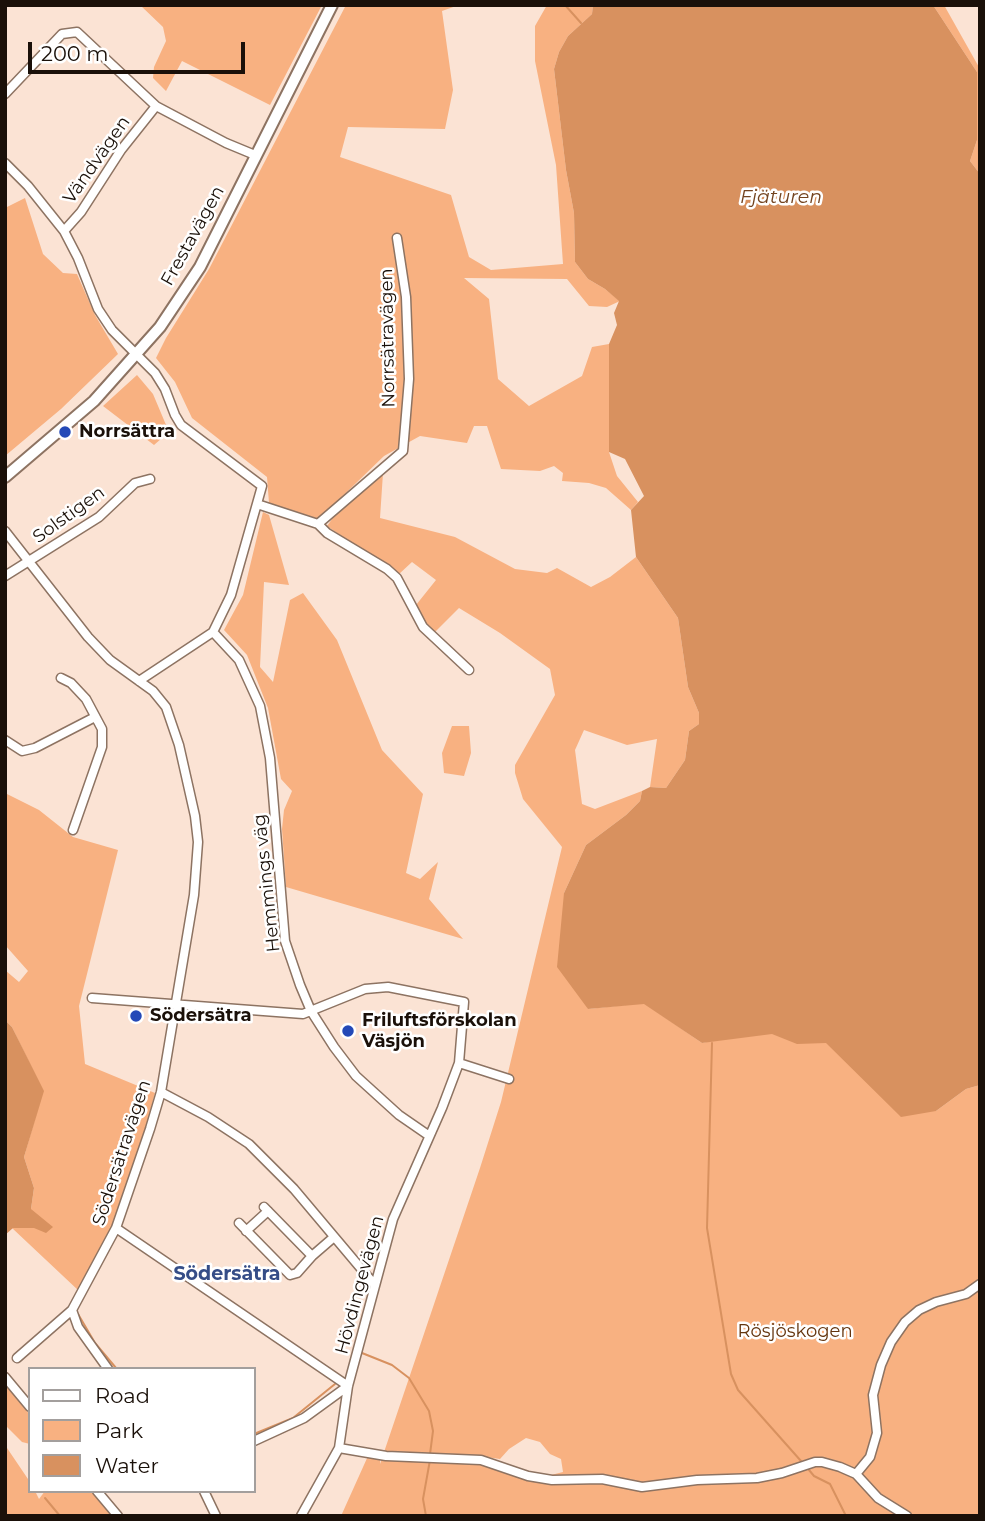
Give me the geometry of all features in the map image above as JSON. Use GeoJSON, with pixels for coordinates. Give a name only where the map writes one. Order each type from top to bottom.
{"type":"FeatureCollection","features":[{"type":"Feature","properties":{"kind":"street","name":"Frestavägen"},"geometry":{"type":"LineString","coordinates":[[5,477],[94,401],[160,327],[200,267],[331,5]]}},
{"type":"Feature","properties":{"kind":"street"},"geometry":{"type":"LineString","coordinates":[[5,94],[62,34],[77,32],[156,106],[226,143],[255,155]]}},
{"type":"Feature","properties":{"kind":"street","name":"Vändvägen"},"geometry":{"type":"LineString","coordinates":[[64,231],[81,212],[121,150],[156,106]]}},
{"type":"Feature","properties":{"kind":"street"},"geometry":{"type":"LineString","coordinates":[[5,163],[64,231],[98,309],[112,330],[155,373],[181,425],[261,486],[231,596],[213,632],[139,681]]}},
{"type":"Feature","properties":{"kind":"street","name":"Norrsätravägen"},"geometry":{"type":"LineString","coordinates":[[318,524],[403,451],[409,379],[407,311],[402,258],[397,238]]}},
{"type":"Feature","properties":{"kind":"street","name":"Solstigen"},"geometry":{"type":"LineString","coordinates":[[5,576],[99,517],[135,483],[150,479]]}},
{"type":"Feature","properties":{"kind":"street"},"geometry":{"type":"LineString","coordinates":[[257,504],[318,524],[327,533],[387,569],[397,578],[423,627],[469,670]]}},
{"type":"Feature","properties":{"kind":"street","name":"Södersätravägen"},"geometry":{"type":"LineString","coordinates":[[5,531],[88,638],[110,660],[153,691],[170,717],[195,816],[197,858],[161,1092],[116,1228],[72,1310],[17,1358]]}},
{"type":"Feature","properties":{"kind":"street","name":"Hemmings väg"},"geometry":{"type":"LineString","coordinates":[[213,632],[239,660],[260,706],[270,758],[285,940],[311,1011],[356,1076],[399,1115],[428,1135]]}},
{"type":"Feature","properties":{"kind":"street"},"geometry":{"type":"LineString","coordinates":[[61,678],[71,683],[86,699],[102,729],[102,747],[73,830]]}},
{"type":"Feature","properties":{"kind":"street"},"geometry":{"type":"LineString","coordinates":[[5,740],[22,751],[35,748],[95,717]]}},
{"type":"Feature","properties":{"kind":"street","name":"Hövdingevägen"},"geometry":{"type":"LineString","coordinates":[[301,1516],[340,1448],[348,1386],[393,1219],[459,1063],[464,1002],[388,987],[365,989],[311,1011]]}},
{"type":"Feature","properties":{"kind":"street"},"geometry":{"type":"LineString","coordinates":[[92,998],[276,1013],[303,1014],[311,1011]]}},
{"type":"Feature","properties":{"kind":"street"},"geometry":{"type":"LineString","coordinates":[[459,1063],[509,1079]]}},
{"type":"Feature","properties":{"kind":"street"},"geometry":{"type":"LineString","coordinates":[[161,1092],[208,1117],[249,1144],[295,1189],[374,1284]]}},
{"type":"Feature","properties":{"kind":"street"},"geometry":{"type":"LineString","coordinates":[[246,1231],[266,1209],[312,1256]]}},
{"type":"Feature","properties":{"kind":"street"},"geometry":{"type":"LineString","coordinates":[[239,1223],[290,1275],[297,1273],[334,1237]]}},
{"type":"Feature","properties":{"kind":"street"},"geometry":{"type":"LineString","coordinates":[[116,1228],[348,1386],[304,1418],[256,1439]]}},
{"type":"Feature","properties":{"kind":"street"},"geometry":{"type":"LineString","coordinates":[[856,1474],[870,1457],[877,1433],[873,1395],[891,1342],[905,1322],[919,1310],[966,1294],[980,1284]]}},
{"type":"Feature","properties":{"kind":"street"},"geometry":{"type":"LineString","coordinates":[[72,1310],[78,1327],[107,1367]]}},
{"type":"Feature","properties":{"kind":"street"},"geometry":{"type":"LineString","coordinates":[[5,1377],[28,1405]]}},
{"type":"Feature","properties":{"kind":"street"},"geometry":{"type":"LineString","coordinates":[[340,1448],[386,1456],[481,1461],[528,1476],[552,1480],[602,1479],[642,1487],[697,1480],[757,1478],[815,1462],[840,1466],[856,1474],[878,1498],[907,1516]]}},
{"type":"Feature","properties":{"kind":"street"},"geometry":{"type":"LineString","coordinates":[[99,1493],[118,1516]]}},
{"type":"Feature","properties":{"kind":"street"},"geometry":{"type":"LineString","coordinates":[[205,1493],[216,1516]]}},
{"type":"Feature","properties":{"kind":"green space"},"geometry":{"type":"Polygon","coordinates":[[[140,5],[322,5],[270,105],[182,61],[166,91],[153,78],[154,67],[166,41],[163,27],[140,5]]]}},
{"type":"Feature","properties":{"kind":"green space"},"geometry":{"type":"Polygon","coordinates":[[[346,5],[459,5],[442,11],[453,90],[445,129],[348,127],[340,157],[451,195],[469,257],[491,270],[563,264],[556,165],[535,61],[535,26],[547,5],[593,5],[592,14],[568,36],[554,69],[574,213],[575,262],[588,279],[620,301],[607,307],[589,306],[567,279],[464,278],[489,299],[498,379],[529,406],[582,376],[592,347],[609,344],[609,452],[617,476],[638,502],[631,510],[606,488],[589,483],[562,481],[563,473],[554,466],[540,471],[501,469],[487,426],[474,426],[467,443],[420,436],[384,456],[319,519],[269,503],[267,477],[192,418],[175,382],[156,358],[209,269],[346,5]]]}},
{"type":"Feature","properties":{"kind":"green space"},"geometry":{"type":"Polygon","coordinates":[[[933,5],[944,5],[980,69],[980,174],[970,161],[977,140],[977,72],[933,5]]]}},
{"type":"Feature","properties":{"kind":"green space"},"geometry":{"type":"Polygon","coordinates":[[[25,198],[43,254],[63,273],[77,274],[95,315],[118,354],[61,409],[5,456],[5,208],[25,198]]]}},
{"type":"Feature","properties":{"kind":"green space"},"geometry":{"type":"Polygon","coordinates":[[[137,375],[153,394],[169,432],[154,445],[103,406],[137,375]]]}},
{"type":"Feature","properties":{"kind":"green space","name":"Rösjöskogen"},"geometry":{"type":"Polygon","coordinates":[[[383,473],[380,518],[455,537],[515,569],[547,573],[557,568],[591,587],[610,577],[636,557],[678,618],[688,687],[699,713],[699,724],[689,731],[685,760],[666,788],[650,787],[657,739],[627,745],[584,730],[575,750],[582,804],[595,809],[642,791],[640,801],[626,815],[586,845],[564,893],[588,1009],[644,1003],[702,1043],[804,1021],[936,1111],[966,1089],[980,1085],[980,1516],[341,1516],[368,1456],[380,1459],[380,1464],[480,1168],[501,1102],[562,847],[523,799],[515,773],[515,765],[555,695],[550,669],[459,608],[434,633],[421,618],[416,605],[436,580],[412,562],[398,575],[327,526],[335,515],[383,473]],[[526,1438],[509,1449],[500,1459],[486,1457],[532,1473],[551,1475],[563,1472],[561,1459],[550,1454],[540,1442],[526,1438]]]}},
{"type":"Feature","properties":{"kind":"green space"},"geometry":{"type":"Polygon","coordinates":[[[263,512],[269,515],[289,585],[264,582],[260,667],[273,682],[290,600],[303,593],[337,640],[382,750],[423,794],[406,873],[420,879],[438,862],[429,899],[463,939],[286,887],[282,829],[284,810],[292,791],[281,779],[268,708],[247,655],[224,630],[243,595],[263,512]]]}},
{"type":"Feature","properties":{"kind":"green space"},"geometry":{"type":"Polygon","coordinates":[[[452,726],[469,726],[471,753],[464,776],[444,773],[442,753],[452,726]]]}},
{"type":"Feature","properties":{"kind":"green space"},"geometry":{"type":"Polygon","coordinates":[[[5,793],[39,810],[73,837],[118,850],[79,1006],[85,1064],[155,1093],[136,1164],[112,1225],[79,1291],[12,1228],[34,1228],[31,1209],[34,1188],[24,1157],[43,1091],[12,1027],[5,1020],[5,970],[19,982],[28,971],[5,945],[5,793]]]}},
{"type":"Feature","properties":{"kind":"green space"},"geometry":{"type":"Polygon","coordinates":[[[5,1384],[28,1413],[28,1444],[22,1442],[5,1425],[5,1384]]]}},
{"type":"Feature","properties":{"kind":"green space"},"geometry":{"type":"Polygon","coordinates":[[[5,1445],[28,1479],[28,1493],[36,1493],[39,1499],[44,1493],[95,1493],[113,1516],[5,1516],[5,1445]]]}},
{"type":"Feature","properties":{"kind":"water","name":"Fjäturen"},"geometry":{"type":"Polygon","coordinates":[[[593,5],[933,5],[977,72],[977,140],[970,161],[980,174],[980,1085],[966,1089],[936,1111],[901,1117],[826,1043],[797,1044],[772,1034],[702,1043],[644,1004],[588,1009],[557,967],[564,893],[586,845],[626,815],[640,801],[642,791],[650,787],[666,788],[685,760],[689,731],[699,724],[699,713],[688,687],[678,618],[636,557],[631,510],[644,496],[625,459],[609,452],[609,344],[617,325],[614,313],[619,301],[588,279],[575,262],[574,213],[554,69],[568,36],[592,14],[593,5]]]}},
{"type":"Feature","properties":{"kind":"water"},"geometry":{"type":"Polygon","coordinates":[[[5,1020],[12,1027],[44,1091],[24,1157],[34,1188],[31,1209],[53,1227],[46,1233],[34,1228],[13,1228],[5,1235],[5,1020]]]}},
{"type":"Feature","properties":{"kind":"waterway"},"geometry":{"type":"LineString","coordinates":[[565,5],[581,23]]}},
{"type":"Feature","properties":{"kind":"waterway"},"geometry":{"type":"LineString","coordinates":[[712,1043],[707,1228],[731,1374],[738,1390],[801,1461]]}},
{"type":"Feature","properties":{"kind":"waterway"},"geometry":{"type":"LineString","coordinates":[[78,1314],[95,1343],[115,1367]]}},
{"type":"Feature","properties":{"kind":"waterway"},"geometry":{"type":"LineString","coordinates":[[362,1353],[392,1365],[409,1378],[429,1411],[433,1431],[430,1454]]}},
{"type":"Feature","properties":{"kind":"waterway"},"geometry":{"type":"LineString","coordinates":[[256,1433],[293,1418],[335,1384]]}},
{"type":"Feature","properties":{"kind":"waterway"},"geometry":{"type":"LineString","coordinates":[[426,1516],[423,1499],[430,1460]]}},
{"type":"Feature","properties":{"kind":"waterway"},"geometry":{"type":"LineString","coordinates":[[809,1470],[814,1476],[830,1484],[846,1516]]}},
{"type":"Feature","properties":{"kind":"waterway"},"geometry":{"type":"LineString","coordinates":[[45,1498],[60,1516]]}},
{"type":"Feature","properties":{"kind":"place","name":"Norrsättra"},"geometry":{"type":"Point","coordinates":[65,432]}},
{"type":"Feature","properties":{"kind":"place","name":"Södersätra"},"geometry":{"type":"Point","coordinates":[136,1016]}},
{"type":"Feature","properties":{"kind":"place","name":"Friluftsförskolan Väsjön"},"geometry":{"type":"Point","coordinates":[348,1031]}},
{"type":"Feature","properties":{"kind":"district","name":"Södersätra"},"geometry":{"type":"Point","coordinates":[227,1274]}}]}
